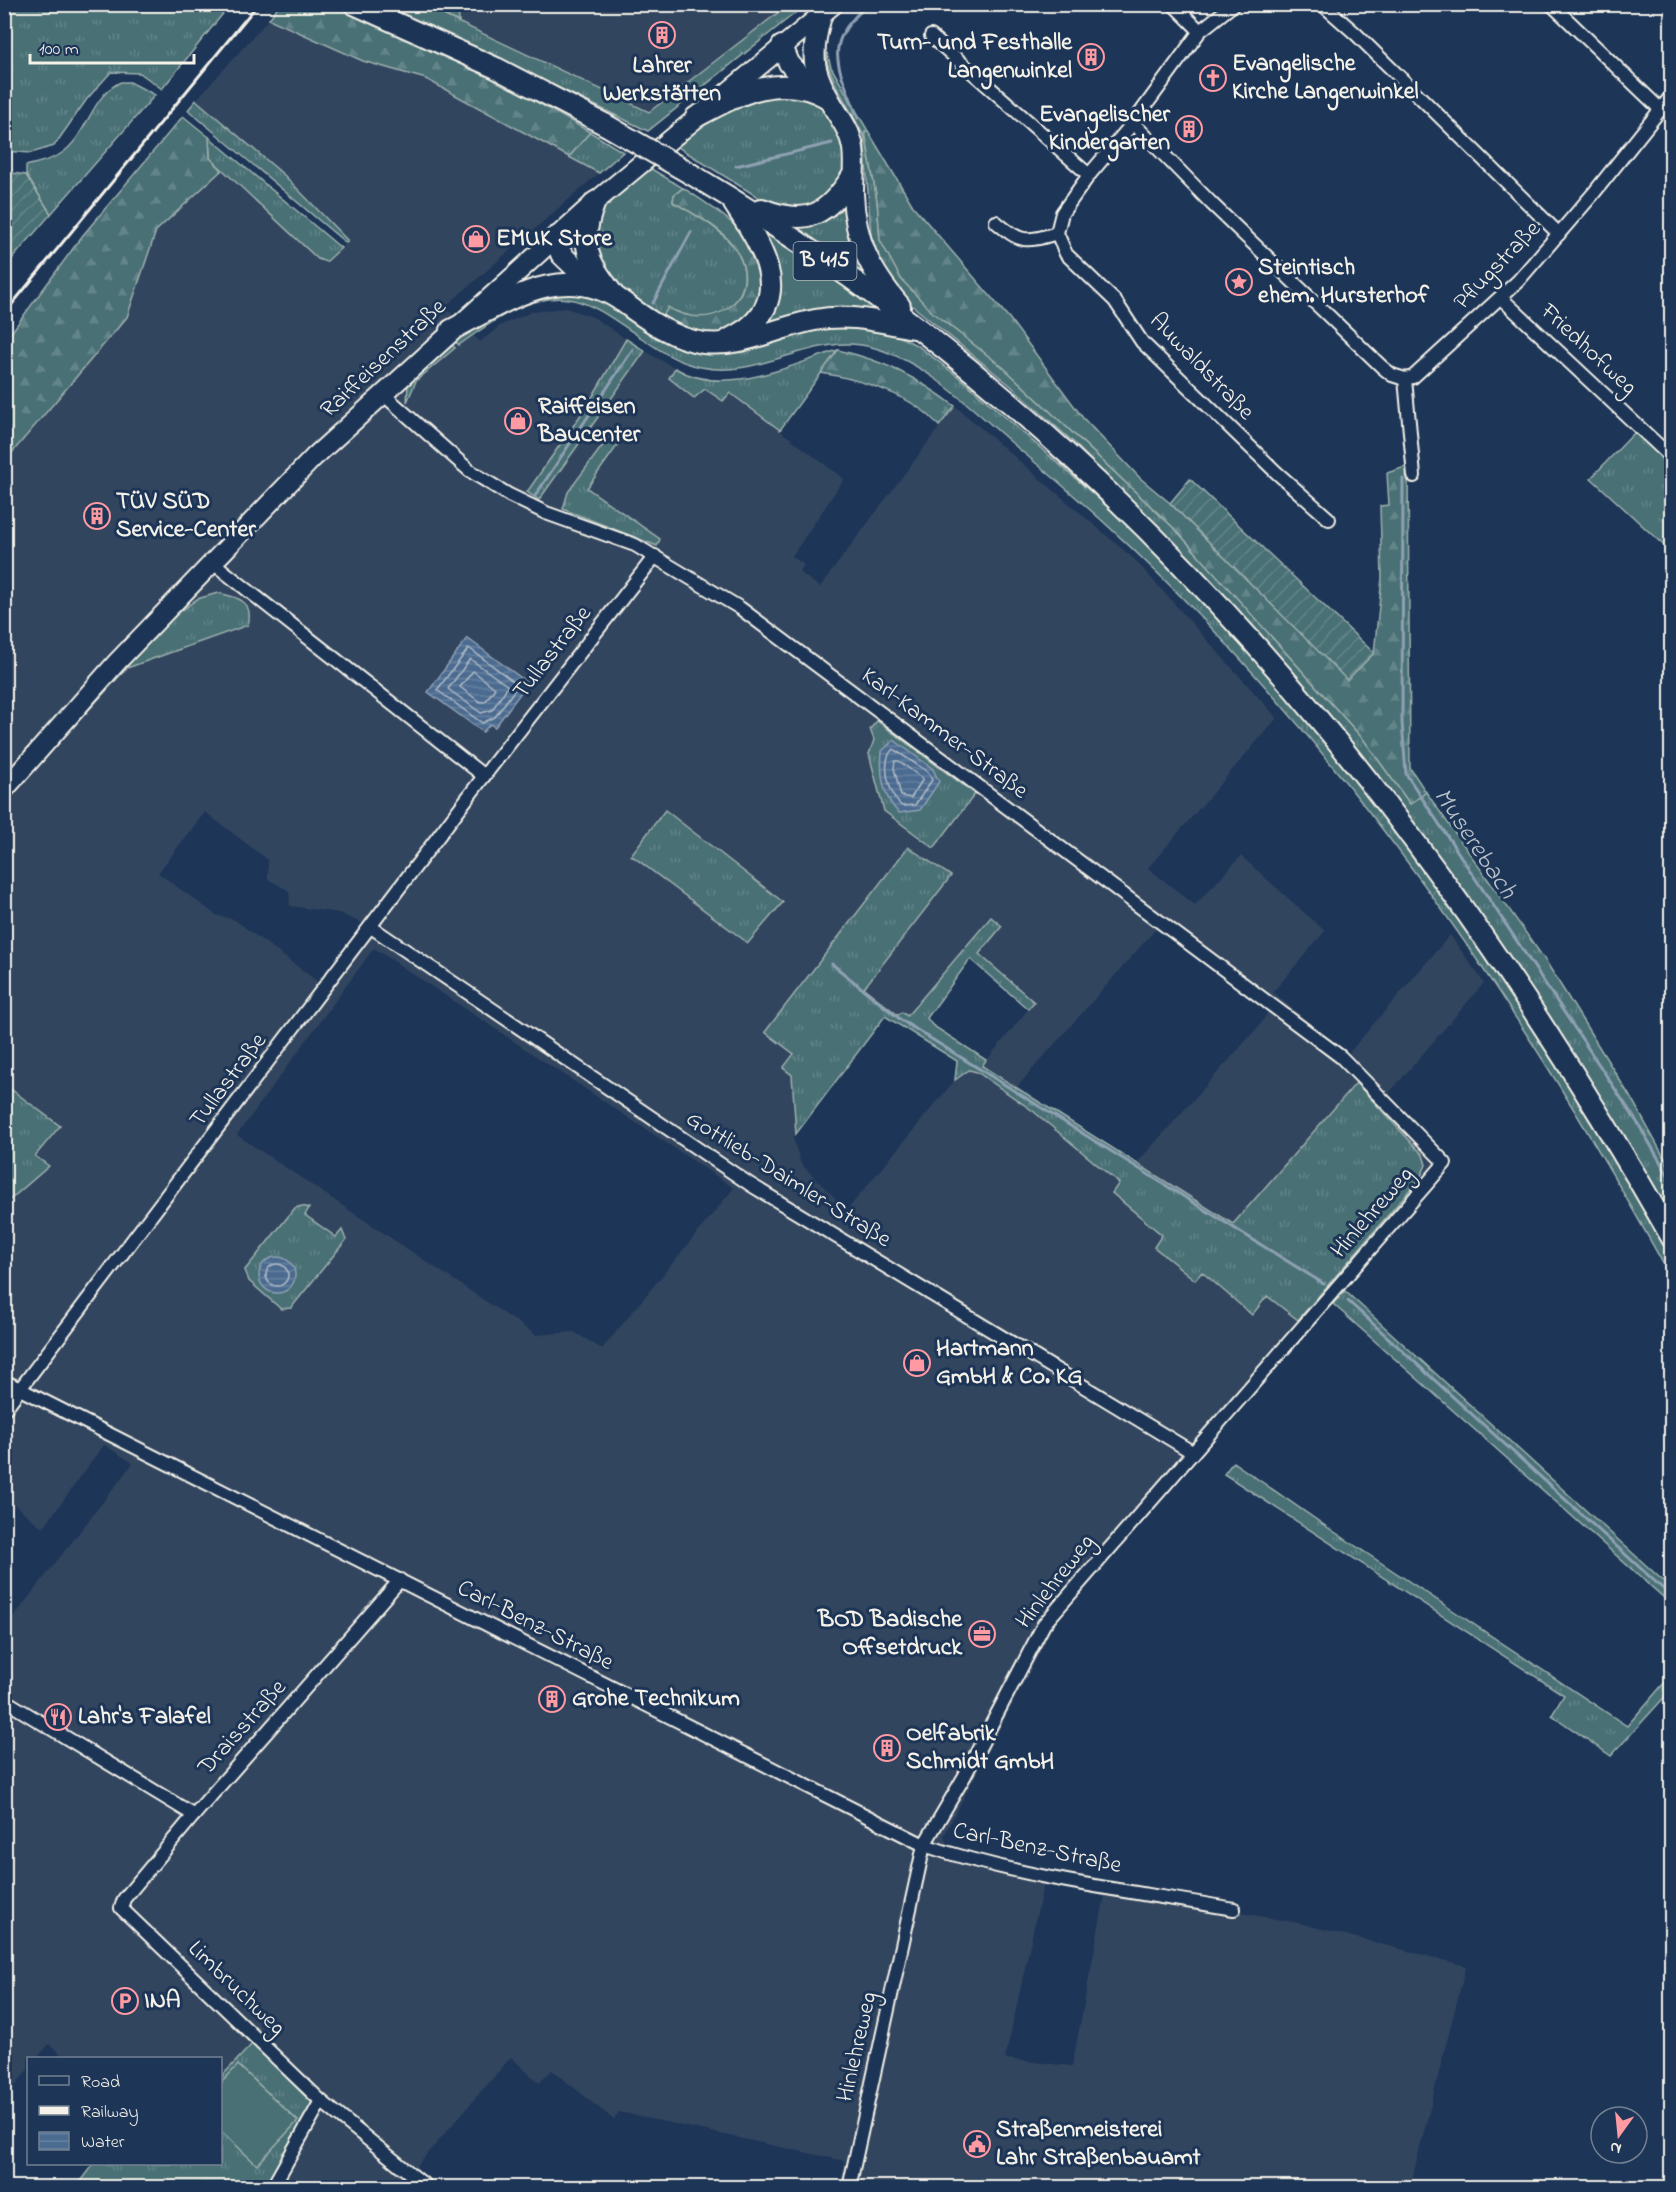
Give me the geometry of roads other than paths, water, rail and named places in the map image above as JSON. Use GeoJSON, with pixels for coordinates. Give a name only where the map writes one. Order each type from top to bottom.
{"type":"FeatureCollection","features":[{"type":"Feature","properties":{"kind":"main road","name":"B 415"},"geometry":{"type":"LineString","coordinates":[[354,4],[496,68],[606,125],[729,197],[814,253],[919,329],[1045,434],[1139,522],[1238,623],[1346,749],[1421,848],[1549,1034],[1671,1238]]}},
{"type":"Feature","properties":{"kind":"main road"},"geometry":{"type":"LineString","coordinates":[[813,80],[813,44],[827,10]]}},
{"type":"Feature","properties":{"kind":"main road"},"geometry":{"type":"LineString","coordinates":[[782,46],[789,63],[813,80],[845,125],[853,148],[854,209],[862,251],[879,281],[919,329]]}},
{"type":"Feature","properties":{"kind":"main road"},"geometry":{"type":"LineString","coordinates":[[696,117],[756,89],[813,80]]}},
{"type":"Feature","properties":{"kind":"main road"},"geometry":{"type":"LineString","coordinates":[[729,197],[784,218],[811,217],[832,203],[853,175]]}},
{"type":"Feature","properties":{"kind":"main road"},"geometry":{"type":"LineString","coordinates":[[724,342],[752,324],[766,303],[769,290],[769,275],[762,247],[729,197]]}},
{"type":"Feature","properties":{"kind":"main road"},"geometry":{"type":"LineString","coordinates":[[594,278],[586,250],[585,235],[595,202]]}},
{"type":"Feature","properties":{"kind":"main road"},"geometry":{"type":"LineString","coordinates":[[556,237],[575,249],[594,278],[646,319],[671,333],[705,343],[760,338],[814,320],[850,316],[919,329]]}},
{"type":"Feature","properties":{"kind":"main road"},"geometry":{"type":"LineString","coordinates":[[451,330],[528,290],[594,278]]}},
{"type":"Feature","properties":{"kind":"street"},"geometry":{"type":"LineString","coordinates":[[1173,4],[1200,31]]}},
{"type":"Feature","properties":{"kind":"street"},"geometry":{"type":"LineString","coordinates":[[996,222],[1014,237],[1027,242],[1058,233],[1062,213],[1089,175],[1133,123],[1200,31],[1234,4]]}},
{"type":"Feature","properties":{"kind":"street"},"geometry":{"type":"LineString","coordinates":[[1322,4],[1356,34],[1559,234]]}},
{"type":"Feature","properties":{"kind":"street"},"geometry":{"type":"LineString","coordinates":[[1551,4],[1659,108]]}},
{"type":"Feature","properties":{"kind":"street","name":"Raiffeisenstraße"},"geometry":{"type":"LineString","coordinates":[[4,790],[117,662],[314,457],[451,330],[595,202],[827,10]]}},
{"type":"Feature","properties":{"kind":"street"},"geometry":{"type":"LineString","coordinates":[[931,36],[1089,175]]}},
{"type":"Feature","properties":{"kind":"street","name":"Pflugstraße"},"geometry":{"type":"LineString","coordinates":[[1405,379],[1413,377],[1501,298],[1595,192],[1671,95]]}},
{"type":"Feature","properties":{"kind":"street"},"geometry":{"type":"LineString","coordinates":[[1133,123],[1208,201],[1382,367],[1392,375],[1405,379],[1414,476]]}},
{"type":"Feature","properties":{"kind":"street","name":"Auwaldstraße"},"geometry":{"type":"LineString","coordinates":[[1058,233],[1066,255],[1115,301],[1142,342],[1276,472],[1329,519]]}},
{"type":"Feature","properties":{"kind":"street","name":"Friedhofweg"},"geometry":{"type":"LineString","coordinates":[[1501,298],[1671,458]]}},
{"type":"Feature","properties":{"kind":"street","name":"Karl-Kammer-Straße"},"geometry":{"type":"LineString","coordinates":[[383,394],[470,471],[508,495],[546,513],[635,545],[740,608],[1341,1057],[1445,1163]]}},
{"type":"Feature","properties":{"kind":"street","name":"Tullastraße"},"geometry":{"type":"LineString","coordinates":[[4,1410],[484,776],[655,555]]}},
{"type":"Feature","properties":{"kind":"street"},"geometry":{"type":"LineString","coordinates":[[212,562],[484,776]]}},
{"type":"Feature","properties":{"kind":"street","name":"Gottlieb-Daimler-Straße"},"geometry":{"type":"LineString","coordinates":[[371,927],[751,1185],[1192,1452]]}},
{"type":"Feature","properties":{"kind":"street","name":"Hinlehreweg"},"geometry":{"type":"LineString","coordinates":[[849,2187],[924,1845],[964,1777],[1044,1624],[1445,1163]]}},
{"type":"Feature","properties":{"kind":"street","name":"Carl-Benz-Straße"},"geometry":{"type":"LineString","coordinates":[[4,1381],[924,1845],[984,1864],[1234,1909]]}},
{"type":"Feature","properties":{"kind":"street","name":"Draisstraße"},"geometry":{"type":"LineString","coordinates":[[121,1908],[124,1899],[194,1815],[400,1581]]}},
{"type":"Feature","properties":{"kind":"street"},"geometry":{"type":"LineString","coordinates":[[4,1700],[194,1815]]}},
{"type":"Feature","properties":{"kind":"street","name":"Limbruchweg"},"geometry":{"type":"LineString","coordinates":[[121,1908],[321,2101],[428,2187]]}},
{"type":"Feature","properties":{"kind":"street"},"geometry":{"type":"LineString","coordinates":[[272,2187],[321,2101]]}},
{"type":"Feature","properties":{"kind":"water"},"geometry":{"type":"Polygon","coordinates":[[[467,638],[528,683],[495,727],[490,724],[483,732],[428,692],[467,638]]]}},
{"type":"Feature","properties":{"kind":"water"},"geometry":{"type":"Polygon","coordinates":[[[894,740],[933,769],[939,782],[920,810],[899,813],[886,793],[882,776],[882,751],[894,740]]]}},
{"type":"Feature","properties":{"kind":"water"},"geometry":{"type":"Polygon","coordinates":[[[277,1257],[289,1263],[295,1275],[289,1287],[277,1293],[265,1287],[259,1275],[265,1263],[277,1257]]]}},
{"type":"Feature","properties":{"kind":"waterway"},"geometry":{"type":"LineString","coordinates":[[858,118],[840,70],[839,44],[853,19],[869,4]]}},
{"type":"Feature","properties":{"kind":"waterway"},"geometry":{"type":"LineString","coordinates":[[736,166],[832,143]]}},
{"type":"Feature","properties":{"kind":"waterway"},"geometry":{"type":"LineString","coordinates":[[653,303],[691,232]]}},
{"type":"Feature","properties":{"kind":"waterway"},"geometry":{"type":"LineString","coordinates":[[535,496],[633,349]]}},
{"type":"Feature","properties":{"kind":"waterway","name":"Muserebach"},"geometry":{"type":"LineString","coordinates":[[1403,479],[1402,722],[1406,774],[1639,1125],[1672,1182]]}},
{"type":"Feature","properties":{"kind":"waterway"},"geometry":{"type":"LineString","coordinates":[[832,964],[901,1020],[1324,1284]]}},
{"type":"Feature","properties":{"kind":"waterway"},"geometry":{"type":"LineString","coordinates":[[1348,1301],[1672,1597]]}},
{"type":"Feature","properties":{"kind":"railway"},"geometry":{"type":"LineString","coordinates":[[4,314],[258,4]]}},
{"type":"Feature","properties":{"kind":"place","name":"Lahrer Werkstätten"},"geometry":{"type":"Point","coordinates":[662,35]}},
{"type":"Feature","properties":{"kind":"place","name":"Turn- und Festhalle Langenwinkel"},"geometry":{"type":"Point","coordinates":[1091,57]}},
{"type":"Feature","properties":{"kind":"place","name":"Evangelische Kirche Langenwinkel"},"geometry":{"type":"Point","coordinates":[1213,78]}},
{"type":"Feature","properties":{"kind":"place","name":"Evangelischer Kindergarten"},"geometry":{"type":"Point","coordinates":[1189,129]}},
{"type":"Feature","properties":{"kind":"place","name":"EMUK Store"},"geometry":{"type":"Point","coordinates":[476,239]}},
{"type":"Feature","properties":{"kind":"place","name":"Steintisch ehem. Hursterhof"},"geometry":{"type":"Point","coordinates":[1239,282]}},
{"type":"Feature","properties":{"kind":"place","name":"Raiffeisen Baucenter"},"geometry":{"type":"Point","coordinates":[518,421]}},
{"type":"Feature","properties":{"kind":"place","name":"TÜV SÜD Service-Center"},"geometry":{"type":"Point","coordinates":[97,516]}},
{"type":"Feature","properties":{"kind":"place","name":"Hartmann GmbH & Co. KG"},"geometry":{"type":"Point","coordinates":[917,1363]}},
{"type":"Feature","properties":{"kind":"place","name":"BOD Badische Offsetdruck"},"geometry":{"type":"Point","coordinates":[982,1634]}},
{"type":"Feature","properties":{"kind":"place","name":"Grohe Technikum"},"geometry":{"type":"Point","coordinates":[552,1699]}},
{"type":"Feature","properties":{"kind":"place","name":"Lahr's Falafel"},"geometry":{"type":"Point","coordinates":[58,1717]}},
{"type":"Feature","properties":{"kind":"place","name":"Oelfabrik Schmidt GmbH"},"geometry":{"type":"Point","coordinates":[887,1748]}},
{"type":"Feature","properties":{"kind":"place","name":"INA"},"geometry":{"type":"Point","coordinates":[125,2001]}},
{"type":"Feature","properties":{"kind":"place","name":"Straßenmeisterei Lahr Straßenbauamt"},"geometry":{"type":"Point","coordinates":[977,2144]}}]}
